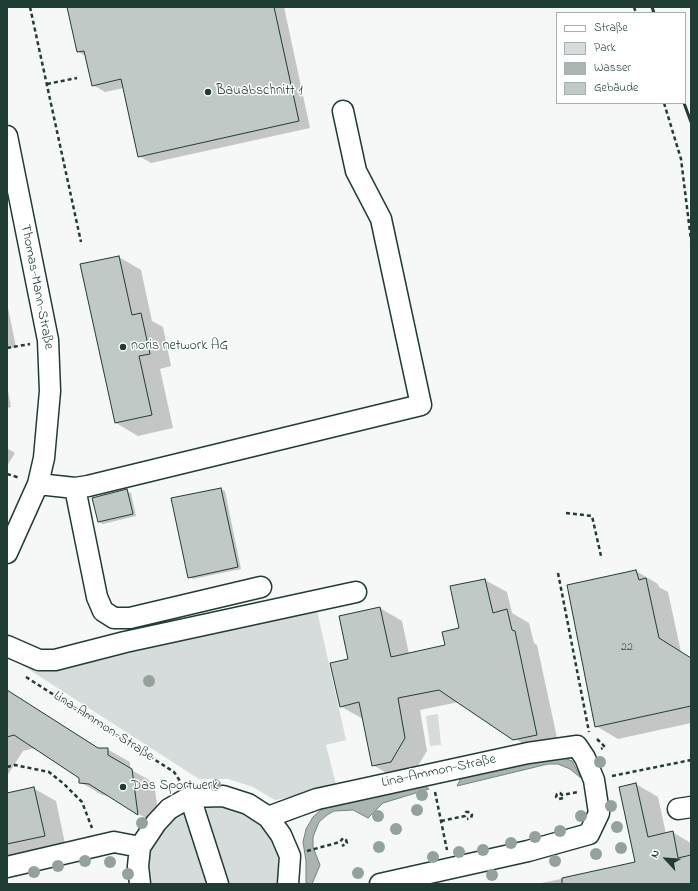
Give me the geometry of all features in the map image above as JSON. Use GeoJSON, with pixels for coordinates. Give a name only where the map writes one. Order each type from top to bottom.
{"type":"FeatureCollection","features":[{"type":"Feature","properties":{"kind":"street"},"geometry":{"type":"LineString","coordinates":[[38,484],[74,488],[422,405],[381,219],[356,172],[343,111]]}},
{"type":"Feature","properties":{"kind":"street","name":"Thomas-Mann-Straße"},"geometry":{"type":"LineString","coordinates":[[7,136],[48,340],[50,391],[44,458],[38,484],[7,552]]}},
{"type":"Feature","properties":{"kind":"street"},"geometry":{"type":"LineString","coordinates":[[74,488],[97,597],[103,611],[114,618],[130,618],[261,587]]}},
{"type":"Feature","properties":{"kind":"street"},"geometry":{"type":"LineString","coordinates":[[7,646],[39,660],[54,660],[125,642],[356,592]]}},
{"type":"Feature","properties":{"kind":"street","name":"Lina-Ammon-Straße"},"geometry":{"type":"LineString","coordinates":[[268,816],[317,799],[528,753],[577,746],[585,758],[594,780],[598,813],[589,834],[528,851],[380,884]]}},
{"type":"Feature","properties":{"kind":"street"},"geometry":{"type":"LineString","coordinates":[[140,884],[138,866],[140,848],[156,823],[169,809],[190,797],[223,796],[248,804],[268,816],[281,835],[290,856],[288,884]]}},
{"type":"Feature","properties":{"kind":"street"},"geometry":{"type":"LineString","coordinates":[[190,797],[218,884]]}},
{"type":"Feature","properties":{"kind":"street"},"geometry":{"type":"LineString","coordinates":[[7,866],[114,842],[140,848]]}},
{"type":"Feature","properties":{"kind":"path"},"geometry":{"type":"LineString","coordinates":[[30,7],[81,242]]}},
{"type":"Feature","properties":{"kind":"path"},"geometry":{"type":"LineString","coordinates":[[47,84],[77,78]]}},
{"type":"Feature","properties":{"kind":"path"},"geometry":{"type":"LineString","coordinates":[[664,104],[681,160],[691,240]]}},
{"type":"Feature","properties":{"kind":"path"},"geometry":{"type":"LineString","coordinates":[[566,513],[592,516],[601,556]]}},
{"type":"Feature","properties":{"kind":"path"},"geometry":{"type":"LineString","coordinates":[[558,573],[589,732],[605,746],[585,758]]}},
{"type":"Feature","properties":{"kind":"path","name":"Lina-Ammon-Straße"},"geometry":{"type":"LineString","coordinates":[[20,673],[174,772],[190,797]]}},
{"type":"Feature","properties":{"kind":"path"},"geometry":{"type":"LineString","coordinates":[[594,780],[691,760]]}},
{"type":"Feature","properties":{"kind":"path"},"geometry":{"type":"LineString","coordinates":[[7,767],[15,765],[49,772],[64,784],[82,802],[98,846]]}},
{"type":"Feature","properties":{"kind":"path"},"geometry":{"type":"LineString","coordinates":[[431,773],[451,868]]}},
{"type":"Feature","properties":{"kind":"path"},"geometry":{"type":"LineString","coordinates":[[441,821],[465,816],[466,812],[470,812],[472,815],[471,818],[467,819]]}},
{"type":"Feature","properties":{"kind":"path"},"geometry":{"type":"LineString","coordinates":[[290,856],[340,842],[343,838],[347,843],[342,846]]}},
{"type":"Feature","properties":{"kind":"green space"},"geometry":{"type":"Polygon","coordinates":[[[316,606],[346,740],[326,745],[337,788],[275,800],[253,787],[228,779],[199,779],[8,656],[40,669],[316,606]]]}},
{"type":"Feature","properties":{"kind":"green space"},"geometry":{"type":"Polygon","coordinates":[[[438,714],[441,745],[430,746],[426,716],[438,714]]]}},
{"type":"Feature","properties":{"kind":"green space"},"geometry":{"type":"Polygon","coordinates":[[[209,802],[248,811],[271,833],[281,856],[281,884],[224,884],[199,805],[209,802]]]}},
{"type":"Feature","properties":{"kind":"green space"},"geometry":{"type":"Polygon","coordinates":[[[188,808],[212,884],[148,884],[146,873],[150,848],[171,817],[188,808]]]}},
{"type":"Feature","properties":{"kind":"water"},"geometry":{"type":"Polygon","coordinates":[[[552,757],[562,757],[572,761],[581,778],[570,769],[558,764],[548,764],[457,786],[462,776],[552,757]]]}},
{"type":"Feature","properties":{"kind":"water"},"geometry":{"type":"Polygon","coordinates":[[[422,785],[429,789],[383,803],[368,818],[353,810],[334,811],[327,815],[319,822],[313,837],[313,847],[320,865],[312,884],[306,883],[306,861],[303,842],[306,829],[313,817],[323,808],[333,804],[422,785]]]}},
{"type":"Feature","properties":{"kind":"building","name":"Bauabschnitt 1"},"geometry":{"type":"Polygon","coordinates":[[[67,7],[274,7],[299,121],[138,157],[121,79],[92,86],[84,51],[77,52],[67,7]]]}},
{"type":"Feature","properties":{"kind":"building","name":"noris network AG"},"geometry":{"type":"Polygon","coordinates":[[[119,256],[132,315],[141,313],[150,354],[139,356],[152,415],[115,423],[80,264],[119,256]]]}},
{"type":"Feature","properties":{"kind":"building"},"geometry":{"type":"Polygon","coordinates":[[[221,488],[238,567],[188,578],[171,498],[221,488]]]}},
{"type":"Feature","properties":{"kind":"building"},"geometry":{"type":"Polygon","coordinates":[[[127,489],[133,514],[98,522],[92,498],[127,489]]]}},
{"type":"Feature","properties":{"kind":"building"},"geometry":{"type":"Polygon","coordinates":[[[636,570],[639,580],[646,578],[659,638],[691,658],[691,706],[595,727],[567,585],[636,570]]]}},
{"type":"Feature","properties":{"kind":"building"},"geometry":{"type":"Polygon","coordinates":[[[485,579],[493,613],[507,609],[512,630],[515,631],[537,735],[513,740],[439,690],[398,698],[405,738],[391,762],[372,766],[359,702],[340,707],[330,663],[348,659],[339,616],[380,607],[391,657],[445,645],[442,632],[459,628],[450,586],[485,579]]]}},
{"type":"Feature","properties":{"kind":"building"},"geometry":{"type":"Polygon","coordinates":[[[7,690],[98,748],[108,748],[108,755],[132,769],[138,815],[89,784],[79,783],[79,778],[14,735],[7,737],[7,690]]]}},
{"type":"Feature","properties":{"kind":"building"},"geometry":{"type":"Polygon","coordinates":[[[636,783],[648,837],[673,831],[678,858],[691,855],[691,884],[562,884],[562,878],[635,862],[619,787],[636,783]]]}},
{"type":"Feature","properties":{"kind":"building"},"geometry":{"type":"Polygon","coordinates":[[[34,787],[45,836],[7,844],[7,793],[34,787]]]}},
{"type":"Feature","properties":{"kind":"railway"},"geometry":{"type":"LineString","coordinates":[[652,7],[654,12]]}},
{"type":"Feature","properties":{"kind":"railway"},"geometry":{"type":"LineString","coordinates":[[684,104],[691,122]]}},
{"type":"Feature","properties":{"kind":"place","name":"Bauabschnitt 1"},"geometry":{"type":"Point","coordinates":[208,92]}},
{"type":"Feature","properties":{"kind":"place","name":"noris network AG"},"geometry":{"type":"Point","coordinates":[123,347]}},
{"type":"Feature","properties":{"kind":"place","name":"Das Sportwerk"},"geometry":{"type":"Point","coordinates":[123,787]}}]}
